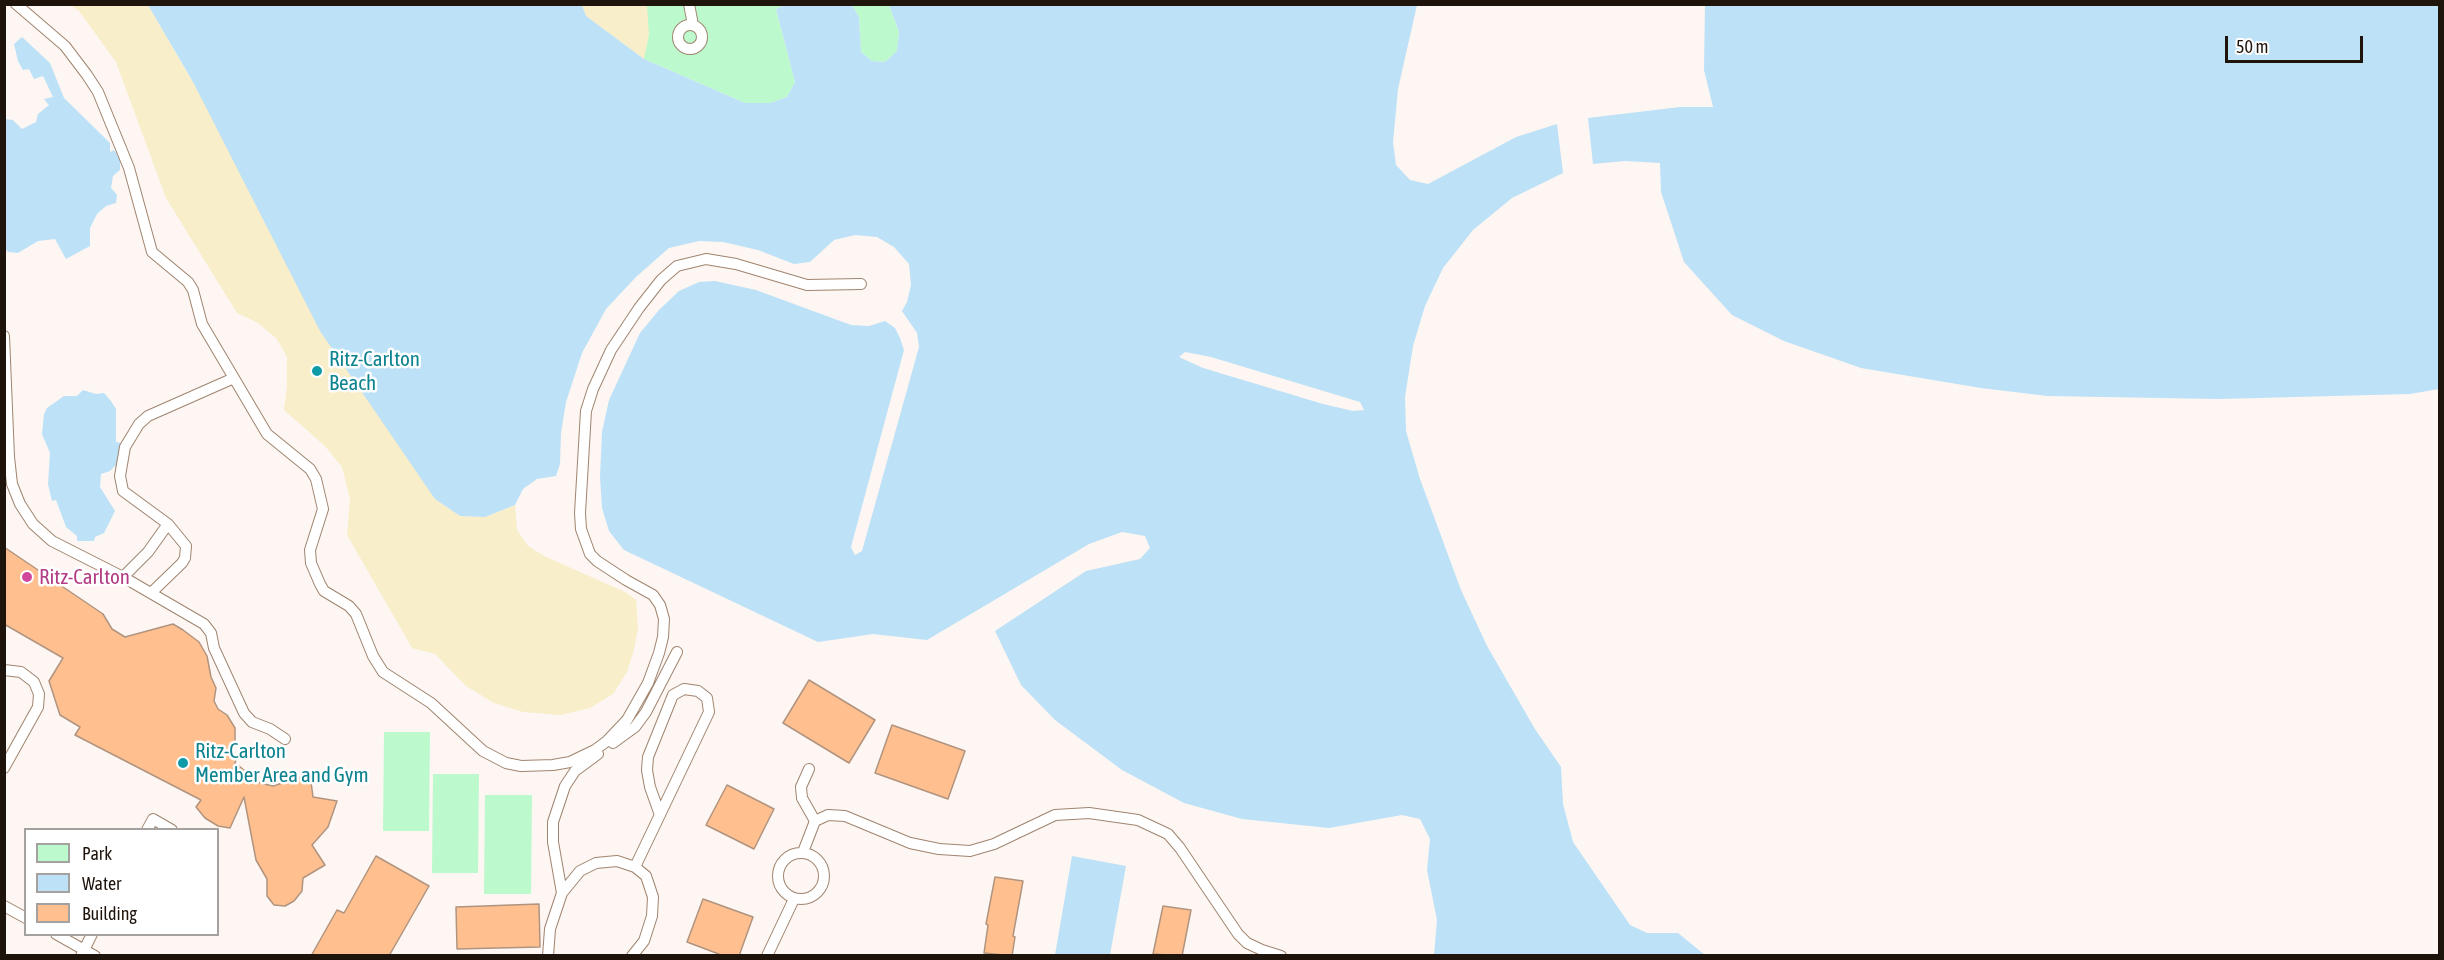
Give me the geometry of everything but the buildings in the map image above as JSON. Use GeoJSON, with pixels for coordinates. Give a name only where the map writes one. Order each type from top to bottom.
{"type":"FeatureCollection","features":[{"type":"Feature","properties":{"kind":"lane"},"geometry":{"type":"LineString","coordinates":[[16,4],[65,46],[98,92],[129,168],[152,252],[188,282],[193,290],[202,324],[267,434],[310,469],[316,479],[322,509],[321,519],[312,540],[311,563],[324,591],[349,606],[356,614],[373,656],[383,672],[430,703],[483,751],[500,760],[521,766],[572,767],[635,727],[646,712],[677,652]]}},
{"type":"Feature","properties":{"kind":"lane"},"geometry":{"type":"LineString","coordinates":[[689,4],[693,25]]}},
{"type":"Feature","properties":{"kind":"lane"},"geometry":{"type":"LineString","coordinates":[[562,893],[553,842],[553,822],[572,767],[618,730],[635,706],[653,669],[663,637],[664,619],[660,605],[653,595],[597,561],[590,554],[581,529],[580,483],[586,411],[593,389],[611,350],[661,280],[677,266],[691,261],[706,259],[736,264],[807,285],[861,284]]}},
{"type":"Feature","properties":{"kind":"lane"},"geometry":{"type":"LineString","coordinates":[[4,336],[12,484],[20,504],[33,524],[52,541],[123,577],[208,628],[217,655],[244,713],[252,722],[270,729],[285,739]]}},
{"type":"Feature","properties":{"kind":"lane"},"geometry":{"type":"LineString","coordinates":[[151,593],[185,558],[186,546],[168,524],[123,491],[120,476],[125,447],[139,424],[148,416],[234,378]]}},
{"type":"Feature","properties":{"kind":"lane"},"geometry":{"type":"LineString","coordinates":[[123,577],[148,552],[168,524]]}},
{"type":"Feature","properties":{"kind":"lane"},"geometry":{"type":"LineString","coordinates":[[653,669],[666,673]]}},
{"type":"Feature","properties":{"kind":"lane"},"geometry":{"type":"LineString","coordinates":[[4,670],[21,672],[34,682],[39,694],[38,707],[4,768]]}},
{"type":"Feature","properties":{"kind":"lane"},"geometry":{"type":"LineString","coordinates":[[635,867],[709,712],[707,698],[698,692],[684,689],[674,695],[648,757],[647,770],[650,787],[660,814]]}},
{"type":"Feature","properties":{"kind":"lane"},"geometry":{"type":"LineString","coordinates":[[809,769],[801,787],[802,798],[815,821]]}},
{"type":"Feature","properties":{"kind":"lane"},"geometry":{"type":"LineString","coordinates":[[803,852],[815,821],[828,815],[844,816],[910,843],[939,849],[970,850],[994,844],[1055,815],[1089,813],[1138,820],[1153,825],[1168,834],[1212,893],[1238,934],[1247,943],[1281,956]]}},
{"type":"Feature","properties":{"kind":"lane"},"geometry":{"type":"LineString","coordinates":[[148,828],[153,819],[169,828]]}},
{"type":"Feature","properties":{"kind":"lane"},"geometry":{"type":"LineString","coordinates":[[803,852],[814,856],[822,865],[825,876],[823,887],[816,896],[805,900],[794,899],[782,891],[777,878],[780,865],[790,855],[803,852]]}},
{"type":"Feature","properties":{"kind":"lane"},"geometry":{"type":"LineString","coordinates":[[548,956],[550,929],[562,893],[580,871],[596,863],[617,861],[635,867],[646,876],[652,897],[652,916],[644,941],[632,956]]}},
{"type":"Feature","properties":{"kind":"lane"},"geometry":{"type":"LineString","coordinates":[[767,956],[794,899]]}},
{"type":"Feature","properties":{"kind":"lane"},"geometry":{"type":"LineString","coordinates":[[4,906],[24,917]]}},
{"type":"Feature","properties":{"kind":"lane"},"geometry":{"type":"LineString","coordinates":[[59,936],[82,952],[95,956]]}},
{"type":"Feature","properties":{"kind":"lane"},"geometry":{"type":"LineString","coordinates":[[82,952],[91,936]]}},
{"type":"Feature","properties":{"kind":"green space"},"geometry":{"type":"Polygon","coordinates":[[[582,5],[785,5],[776,9],[795,82],[787,97],[770,103],[745,103],[644,59],[582,5]]]}},
{"type":"Feature","properties":{"kind":"green space"},"geometry":{"type":"Polygon","coordinates":[[[852,5],[889,5],[899,32],[897,51],[885,62],[872,61],[861,52],[859,17],[852,5]]]}},
{"type":"Feature","properties":{"kind":"green space"},"geometry":{"type":"Polygon","coordinates":[[[384,732],[430,732],[429,831],[383,831],[384,732]]]}},
{"type":"Feature","properties":{"kind":"green space"},"geometry":{"type":"Polygon","coordinates":[[[433,774],[479,774],[478,873],[432,873],[433,774]]]}},
{"type":"Feature","properties":{"kind":"green space"},"geometry":{"type":"Polygon","coordinates":[[[485,795],[532,795],[531,894],[484,894],[485,795]]]}},
{"type":"Feature","properties":{"kind":"sand","name":"Ritz-Carlton Beach"},"geometry":{"type":"Polygon","coordinates":[[[71,5],[148,5],[435,499],[460,516],[485,517],[515,505],[517,530],[528,546],[544,556],[625,592],[636,600],[638,628],[634,650],[627,672],[613,694],[590,708],[561,715],[523,712],[494,703],[466,686],[435,654],[412,648],[347,535],[350,499],[342,467],[325,446],[284,410],[287,357],[277,339],[258,323],[237,313],[166,198],[116,62],[79,11],[71,5]]]}},
{"type":"Feature","properties":{"kind":"sand"},"geometry":{"type":"Polygon","coordinates":[[[582,5],[647,5],[649,35],[644,59],[586,16],[582,5]]]}},
{"type":"Feature","properties":{"kind":"water"},"geometry":{"type":"Polygon","coordinates":[[[148,5],[582,5],[586,16],[644,59],[745,103],[770,103],[787,97],[795,82],[776,9],[785,5],[852,5],[859,17],[861,52],[872,61],[885,62],[897,51],[899,32],[889,5],[1417,5],[1398,89],[1393,142],[1396,165],[1410,180],[1428,184],[1516,137],[1557,124],[1563,173],[1512,198],[1473,230],[1443,268],[1425,306],[1413,346],[1405,397],[1406,431],[1420,479],[1461,590],[1487,646],[1535,729],[1561,767],[1563,804],[1573,842],[1630,925],[1647,933],[1678,933],[1705,955],[1434,955],[1437,920],[1427,870],[1430,839],[1420,819],[1402,815],[1329,828],[1242,819],[1184,803],[1122,770],[1055,720],[1021,685],[995,631],[1086,571],[1140,559],[1150,548],[1145,536],[1122,532],[1089,544],[927,640],[873,634],[818,642],[624,550],[609,531],[602,508],[600,477],[602,432],[609,400],[640,333],[659,310],[679,291],[699,282],[715,281],[756,290],[851,325],[869,326],[885,321],[895,328],[904,350],[851,547],[855,555],[862,551],[919,347],[917,333],[902,311],[911,285],[909,264],[894,247],[877,237],[855,235],[834,240],[810,262],[794,264],[758,250],[723,242],[699,241],[669,248],[636,277],[606,309],[582,353],[566,402],[561,433],[560,464],[556,476],[537,479],[523,489],[515,505],[485,517],[460,516],[435,499],[320,331],[193,82],[148,5]],[[1185,352],[1179,357],[1203,368],[1323,404],[1353,411],[1364,410],[1360,402],[1211,357],[1185,352]]]}},
{"type":"Feature","properties":{"kind":"water"},"geometry":{"type":"Polygon","coordinates":[[[1705,5],[2439,5],[2439,389],[2410,394],[2219,399],[2047,396],[1981,388],[1861,368],[1784,341],[1732,315],[1684,262],[1661,192],[1660,163],[1625,161],[1593,164],[1588,118],[1680,107],[1713,107],[1704,70],[1705,5]]]}},
{"type":"Feature","properties":{"kind":"water"},"geometry":{"type":"Polygon","coordinates":[[[22,37],[50,63],[64,98],[110,143],[110,152],[114,150],[120,159],[120,170],[113,176],[111,188],[117,195],[116,203],[106,206],[97,214],[90,228],[90,246],[66,259],[55,239],[38,241],[18,253],[8,252],[5,249],[4,119],[13,120],[22,129],[36,122],[38,114],[49,105],[44,99],[53,97],[43,76],[34,79],[29,69],[23,70],[18,61],[14,44],[22,37]]]}},
{"type":"Feature","properties":{"kind":"water"},"geometry":{"type":"Polygon","coordinates":[[[83,390],[96,394],[104,393],[111,401],[116,409],[116,442],[122,443],[120,461],[110,471],[101,474],[100,487],[115,511],[104,533],[95,537],[94,541],[77,541],[77,536],[66,527],[56,500],[52,501],[48,484],[50,453],[42,434],[44,414],[47,408],[64,396],[77,396],[83,390]]]}},
{"type":"Feature","properties":{"kind":"water"},"geometry":{"type":"Polygon","coordinates":[[[1072,856],[1126,866],[1110,955],[1055,955],[1072,856]]]}},
{"type":"Feature","properties":{"kind":"place","name":"Ritz-Carlton Beach"},"geometry":{"type":"Point","coordinates":[317,371]}},
{"type":"Feature","properties":{"kind":"place","name":"Ritz-Carlton"},"geometry":{"type":"Point","coordinates":[27,577]}},
{"type":"Feature","properties":{"kind":"place","name":"Ritz-Carlton Member Area and Gym"},"geometry":{"type":"Point","coordinates":[183,763]}}]}
